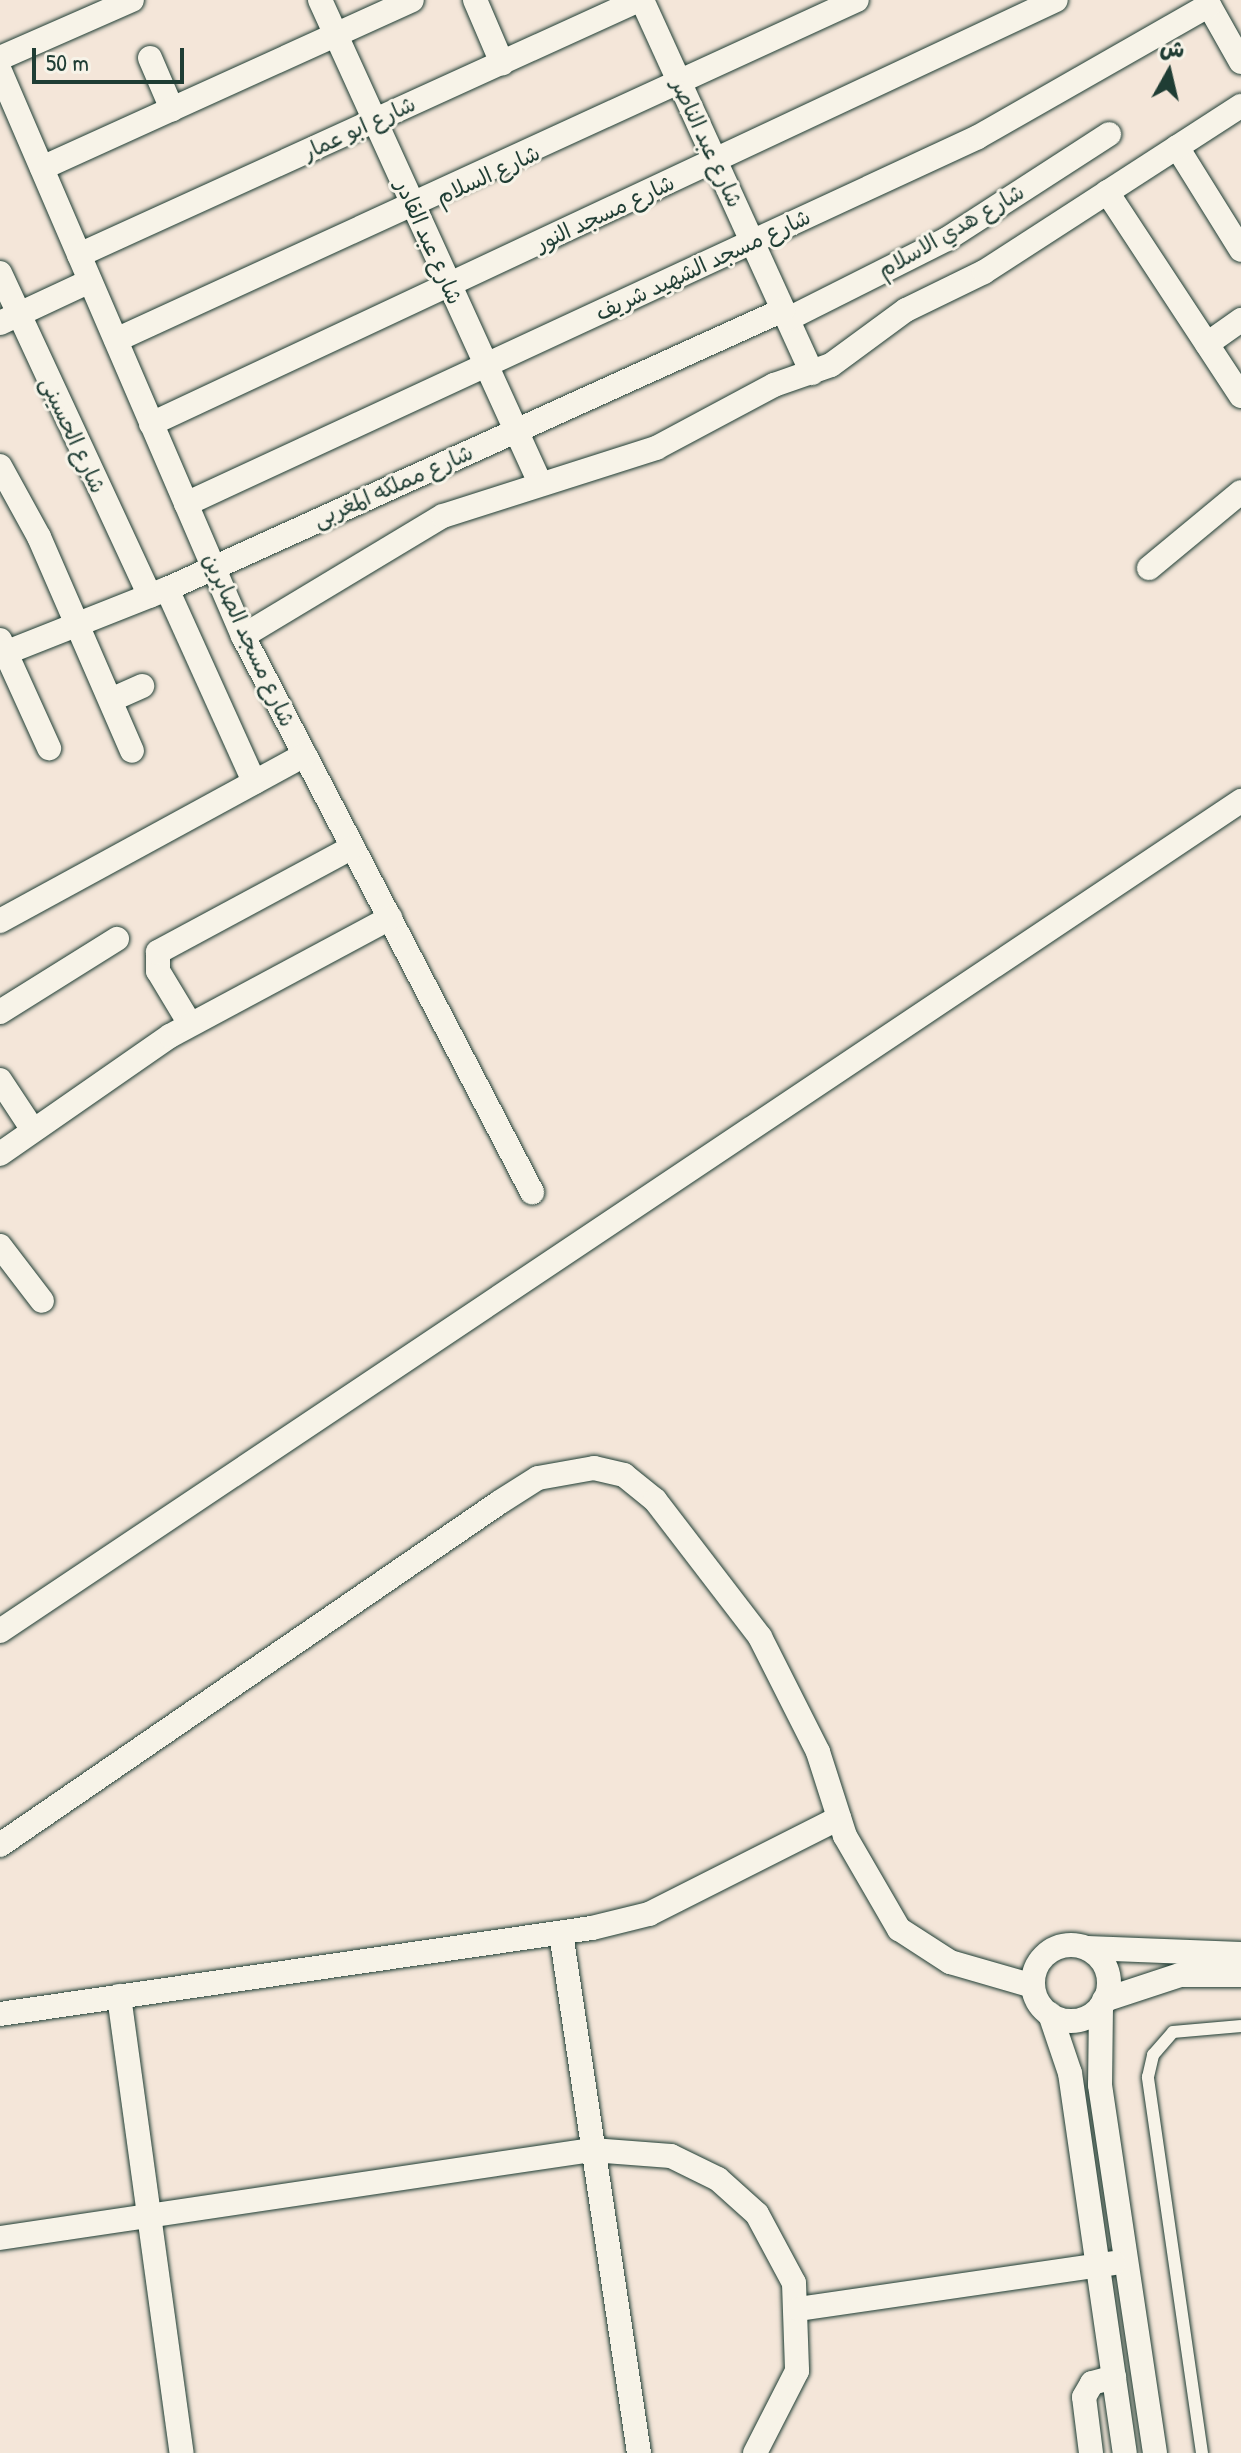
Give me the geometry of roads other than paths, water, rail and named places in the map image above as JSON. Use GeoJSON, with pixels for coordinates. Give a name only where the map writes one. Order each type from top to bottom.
{"type":"FeatureCollection","features":[{"type":"Feature","properties":{"kind":"street","name":"شارع عبد القادر"},"geometry":{"type":"LineString","coordinates":[[320,0],[540,483]]}},
{"type":"Feature","properties":{"kind":"street"},"geometry":{"type":"LineString","coordinates":[[42,168],[412,0]]}},
{"type":"Feature","properties":{"kind":"street"},"geometry":{"type":"LineString","coordinates":[[475,0],[502,63]]}},
{"type":"Feature","properties":{"kind":"street","name":"شارع ابو عمار"},"geometry":{"type":"LineString","coordinates":[[79,255],[640,0]]}},
{"type":"Feature","properties":{"kind":"street","name":"شارع عبد الناصر"},"geometry":{"type":"LineString","coordinates":[[640,0],[812,373]]}},
{"type":"Feature","properties":{"kind":"street","name":"شارع السلام"},"geometry":{"type":"LineString","coordinates":[[116,340],[681,87],[857,0]]}},
{"type":"Feature","properties":{"kind":"street","name":"شارع مسجد النور"},"geometry":{"type":"LineString","coordinates":[[151,424],[1056,0]]}},
{"type":"Feature","properties":{"kind":"street"},"geometry":{"type":"LineString","coordinates":[[0,58],[126,1]]}},
{"type":"Feature","properties":{"kind":"street"},"geometry":{"type":"LineString","coordinates":[[1214,4],[1241,62]]}},
{"type":"Feature","properties":{"kind":"street","name":"شارع مسجد الشهيد شريف"},"geometry":{"type":"LineString","coordinates":[[186,504],[753,243],[1036,107],[1214,4]]}},
{"type":"Feature","properties":{"kind":"street"},"geometry":{"type":"LineString","coordinates":[[150,58],[172,109]]}},
{"type":"Feature","properties":{"kind":"street","name":"شارع مسجد الصابرين"},"geometry":{"type":"LineString","coordinates":[[0,71],[243,636],[532,1192]]}},
{"type":"Feature","properties":{"kind":"street"},"geometry":{"type":"LineString","coordinates":[[243,636],[443,516],[656,448],[812,373],[1241,106]]}},
{"type":"Feature","properties":{"kind":"street","name":"شارع هدي الاسلام"},"geometry":{"type":"LineString","coordinates":[[785,314],[947,239],[1109,134]]}},
{"type":"Feature","properties":{"kind":"street"},"geometry":{"type":"LineString","coordinates":[[1177,147],[1241,250]]}},
{"type":"Feature","properties":{"kind":"street"},"geometry":{"type":"LineString","coordinates":[[1107,192],[1241,396]]}},
{"type":"Feature","properties":{"kind":"street","name":"شارع الحسينى"},"geometry":{"type":"LineString","coordinates":[[0,273],[9,319],[158,593],[254,782]]}},
{"type":"Feature","properties":{"kind":"street"},"geometry":{"type":"LineString","coordinates":[[9,319],[90,281]]}},
{"type":"Feature","properties":{"kind":"street","name":"شارع مملكه المغربى"},"geometry":{"type":"LineString","coordinates":[[2,649],[158,593],[516,431],[785,314]]}},
{"type":"Feature","properties":{"kind":"street"},"geometry":{"type":"LineString","coordinates":[[1207,344],[1241,320]]}},
{"type":"Feature","properties":{"kind":"street"},"geometry":{"type":"LineString","coordinates":[[0,466],[113,699],[132,751]]}},
{"type":"Feature","properties":{"kind":"street"},"geometry":{"type":"LineString","coordinates":[[1149,568],[1241,492]]}},
{"type":"Feature","properties":{"kind":"street"},"geometry":{"type":"LineString","coordinates":[[2,649],[49,748]]}},
{"type":"Feature","properties":{"kind":"street"},"geometry":{"type":"LineString","coordinates":[[113,699],[142,686]]}},
{"type":"Feature","properties":{"kind":"street"},"geometry":{"type":"LineString","coordinates":[[0,921],[305,755]]}},
{"type":"Feature","properties":{"kind":"street"},"geometry":{"type":"LineString","coordinates":[[0,1631],[1241,801]]}},
{"type":"Feature","properties":{"kind":"street"},"geometry":{"type":"LineString","coordinates":[[190,1024],[158,971],[158,952],[353,847]]}},
{"type":"Feature","properties":{"kind":"street"},"geometry":{"type":"LineString","coordinates":[[0,1154],[190,1024],[390,918]]}},
{"type":"Feature","properties":{"kind":"street"},"geometry":{"type":"LineString","coordinates":[[0,1012],[117,939]]}},
{"type":"Feature","properties":{"kind":"street"},"geometry":{"type":"LineString","coordinates":[[0,1080],[33,1130]]}},
{"type":"Feature","properties":{"kind":"street"},"geometry":{"type":"LineString","coordinates":[[3,1258],[42,1301]]}},
{"type":"Feature","properties":{"kind":"street"},"geometry":{"type":"LineString","coordinates":[[0,1845],[538,1478],[594,1468],[624,1475],[655,1500],[732,1597],[790,1686],[839,1818],[899,1929],[950,1962],[1033,1986],[1050,2014],[1070,2073],[1125,2453]]}},
{"type":"Feature","properties":{"kind":"street"},"geometry":{"type":"LineString","coordinates":[[0,2014],[561,1933],[649,1914],[839,1818]]}},
{"type":"Feature","properties":{"kind":"street"},"geometry":{"type":"LineString","coordinates":[[561,1933],[639,2453]]}},
{"type":"Feature","properties":{"kind":"street"},"geometry":{"type":"LineString","coordinates":[[1033,1986],[1045,1955],[1065,1945],[1241,1954]]}},
{"type":"Feature","properties":{"kind":"street"},"geometry":{"type":"LineString","coordinates":[[1087,1948],[1107,1971],[1102,2003],[1100,2085],[1155,2453]]}},
{"type":"Feature","properties":{"kind":"street"},"geometry":{"type":"LineString","coordinates":[[1050,2014],[1082,2019],[1102,2003],[1180,1975],[1241,1975]]}},
{"type":"Feature","properties":{"kind":"street"},"geometry":{"type":"LineString","coordinates":[[119,1996],[182,2453]]}},
{"type":"Feature","properties":{"kind":"street"},"geometry":{"type":"LineString","coordinates":[[0,2238],[592,2150],[658,2153],[718,2179],[773,2235],[799,2309],[797,2371],[755,2453]]}},
{"type":"Feature","properties":{"kind":"street"},"geometry":{"type":"LineString","coordinates":[[799,2309],[1127,2261]]}},
{"type":"Feature","properties":{"kind":"street"},"geometry":{"type":"LineString","coordinates":[[1091,2453],[1084,2397],[1092,2383],[1114,2377]]}},
{"type":"Feature","properties":{"kind":"lane"},"geometry":{"type":"LineString","coordinates":[[1202,2453],[1148,2077],[1153,2055],[1173,2032],[1241,2026]]}}]}
